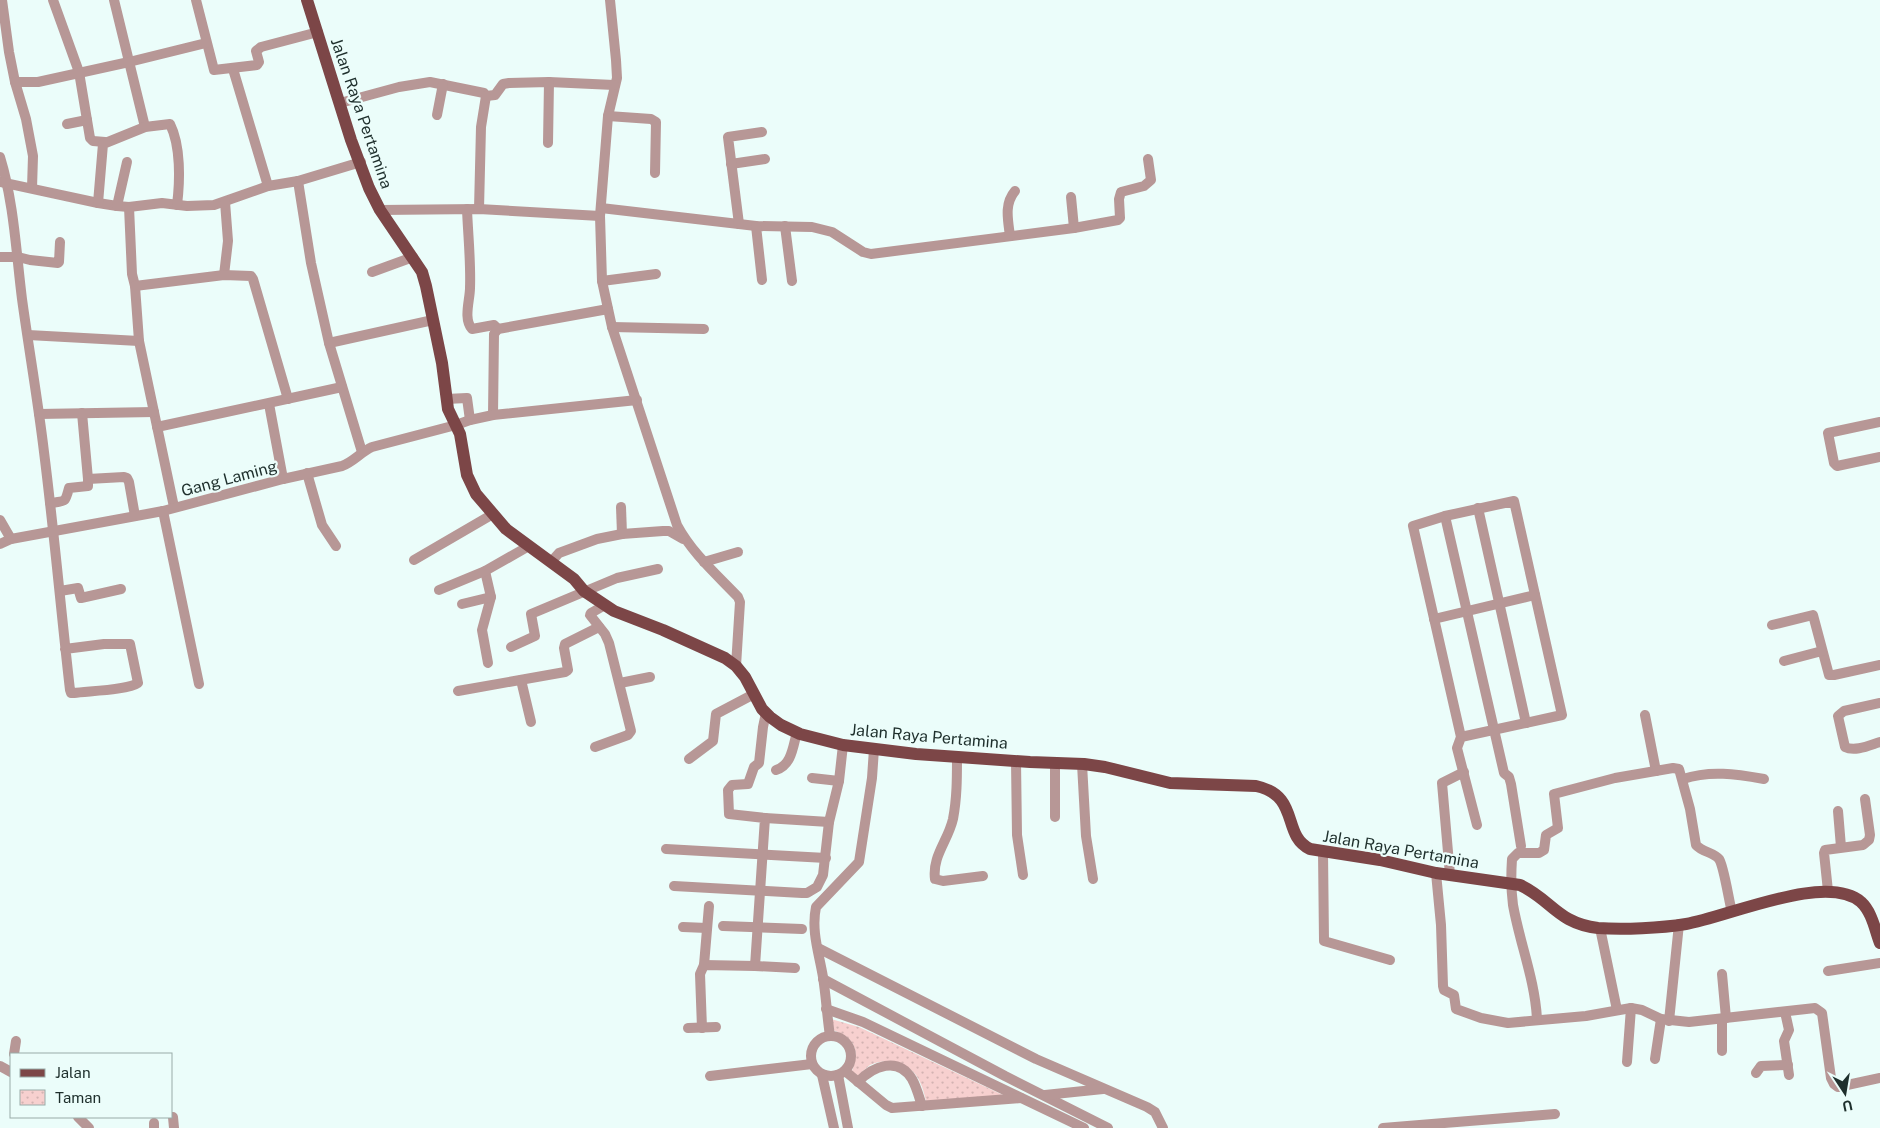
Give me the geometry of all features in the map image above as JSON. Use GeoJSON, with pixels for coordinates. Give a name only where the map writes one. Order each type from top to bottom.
{"type":"FeatureCollection","features":[{"type":"Feature","properties":{"kind":"main road","name":"Jalan Raya Pertamina"},"geometry":{"type":"LineString","coordinates":[[307,0],[369,188],[380,210],[418,265],[426,286],[448,409],[463,446],[467,474],[473,489],[506,529],[574,579],[584,591],[605,606],[725,658],[736,666],[745,677],[766,713],[781,725],[797,732],[843,745],[916,754],[1082,764],[1106,767],[1170,783],[1246,785],[1266,788],[1282,801],[1288,810],[1297,838],[1302,845],[1310,849],[1380,860],[1436,873],[1520,885],[1528,888],[1560,915],[1573,922],[1600,928],[1678,924],[1715,918],[1790,896],[1828,891],[1838,892],[1863,903],[1872,919],[1880,943]]}},
{"type":"Feature","properties":{"kind":"street"},"geometry":{"type":"LineString","coordinates":[[2,0],[4,52],[26,118],[33,156],[32,188]]}},
{"type":"Feature","properties":{"kind":"street"},"geometry":{"type":"LineString","coordinates":[[53,0],[78,72],[91,140],[104,142],[145,127],[169,124],[180,169],[177,206]]}},
{"type":"Feature","properties":{"kind":"street"},"geometry":{"type":"LineString","coordinates":[[114,0],[145,127]]}},
{"type":"Feature","properties":{"kind":"street"},"geometry":{"type":"LineString","coordinates":[[196,0],[214,70],[233,69],[258,64],[256,51],[261,47],[318,32]]}},
{"type":"Feature","properties":{"kind":"street"},"geometry":{"type":"LineString","coordinates":[[610,0],[617,78],[608,116],[600,212],[602,280],[612,327],[677,525],[684,539],[738,597],[740,602],[736,666]]}},
{"type":"Feature","properties":{"kind":"street"},"geometry":{"type":"LineString","coordinates":[[15,82],[38,82],[206,43]]}},
{"type":"Feature","properties":{"kind":"street"},"geometry":{"type":"LineString","coordinates":[[233,69],[268,186]]}},
{"type":"Feature","properties":{"kind":"street"},"geometry":{"type":"LineString","coordinates":[[340,103],[411,84],[430,82],[484,93],[486,96],[495,95],[503,84],[509,83],[549,82],[614,85]]}},
{"type":"Feature","properties":{"kind":"street"},"geometry":{"type":"LineString","coordinates":[[548,143],[549,82]]}},
{"type":"Feature","properties":{"kind":"street"},"geometry":{"type":"LineString","coordinates":[[437,115],[443,84]]}},
{"type":"Feature","properties":{"kind":"street"},"geometry":{"type":"LineString","coordinates":[[479,209],[481,127],[486,96]]}},
{"type":"Feature","properties":{"kind":"street"},"geometry":{"type":"LineString","coordinates":[[608,116],[652,119],[656,122],[655,173]]}},
{"type":"Feature","properties":{"kind":"street"},"geometry":{"type":"LineString","coordinates":[[67,124],[87,120]]}},
{"type":"Feature","properties":{"kind":"street"},"geometry":{"type":"LineString","coordinates":[[739,224],[728,137],[762,132]]}},
{"type":"Feature","properties":{"kind":"street"},"geometry":{"type":"LineString","coordinates":[[98,203],[104,142]]}},
{"type":"Feature","properties":{"kind":"street"},"geometry":{"type":"LineString","coordinates":[[0,157],[18,257],[39,414],[65,649],[71,693],[124,687],[138,683],[130,644],[104,644],[65,649]]}},
{"type":"Feature","properties":{"kind":"street"},"geometry":{"type":"LineString","coordinates":[[731,164],[765,159]]}},
{"type":"Feature","properties":{"kind":"street"},"geometry":{"type":"LineString","coordinates":[[380,210],[479,209],[600,212],[756,226],[812,227],[832,232],[863,252],[871,254],[1074,228],[1118,220],[1121,192],[1144,186],[1151,180],[1148,159]]}},
{"type":"Feature","properties":{"kind":"street"},"geometry":{"type":"LineString","coordinates":[[117,206],[127,162]]}},
{"type":"Feature","properties":{"kind":"street"},"geometry":{"type":"LineString","coordinates":[[4,182],[117,206],[129,207],[162,203],[177,206],[214,205],[268,186],[298,181],[361,162]]}},
{"type":"Feature","properties":{"kind":"street"},"geometry":{"type":"LineString","coordinates":[[298,181],[311,263],[329,343],[362,452]]}},
{"type":"Feature","properties":{"kind":"street"},"geometry":{"type":"LineString","coordinates":[[1010,236],[1008,204],[1010,197],[1015,192]]}},
{"type":"Feature","properties":{"kind":"street"},"geometry":{"type":"LineString","coordinates":[[1070,197],[1074,228]]}},
{"type":"Feature","properties":{"kind":"street"},"geometry":{"type":"LineString","coordinates":[[224,275],[228,241],[226,202]]}},
{"type":"Feature","properties":{"kind":"street"},"geometry":{"type":"LineString","coordinates":[[129,207],[132,274],[135,286],[139,341],[174,508]]}},
{"type":"Feature","properties":{"kind":"street"},"geometry":{"type":"LineString","coordinates":[[467,209],[470,288],[468,323],[472,329],[494,325],[498,329]]}},
{"type":"Feature","properties":{"kind":"street"},"geometry":{"type":"LineString","coordinates":[[756,226],[762,280]]}},
{"type":"Feature","properties":{"kind":"street"},"geometry":{"type":"LineString","coordinates":[[785,226],[792,281]]}},
{"type":"Feature","properties":{"kind":"street"},"geometry":{"type":"LineString","coordinates":[[0,257],[18,257],[58,263],[60,262],[60,242]]}},
{"type":"Feature","properties":{"kind":"street"},"geometry":{"type":"LineString","coordinates":[[372,272],[413,257]]}},
{"type":"Feature","properties":{"kind":"street"},"geometry":{"type":"LineString","coordinates":[[602,280],[656,274]]}},
{"type":"Feature","properties":{"kind":"street"},"geometry":{"type":"LineString","coordinates":[[135,286],[224,275],[248,275],[253,279],[288,400]]}},
{"type":"Feature","properties":{"kind":"street"},"geometry":{"type":"LineString","coordinates":[[493,415],[494,334],[498,329],[608,309]]}},
{"type":"Feature","properties":{"kind":"street"},"geometry":{"type":"LineString","coordinates":[[329,343],[433,320]]}},
{"type":"Feature","properties":{"kind":"street"},"geometry":{"type":"LineString","coordinates":[[612,327],[704,330]]}},
{"type":"Feature","properties":{"kind":"street"},"geometry":{"type":"LineString","coordinates":[[28,335],[139,341]]}},
{"type":"Feature","properties":{"kind":"street"},"geometry":{"type":"LineString","coordinates":[[157,427],[342,387]]}},
{"type":"Feature","properties":{"kind":"street"},"geometry":{"type":"LineString","coordinates":[[446,399],[467,398],[470,420]]}},
{"type":"Feature","properties":{"kind":"street","name":"Gang Laming"},"geometry":{"type":"LineString","coordinates":[[5,542],[163,511],[348,464],[362,452],[372,447],[470,420],[493,415],[636,400]]}},
{"type":"Feature","properties":{"kind":"street"},"geometry":{"type":"LineString","coordinates":[[269,404],[283,479]]}},
{"type":"Feature","properties":{"kind":"street"},"geometry":{"type":"LineString","coordinates":[[39,414],[154,412]]}},
{"type":"Feature","properties":{"kind":"street"},"geometry":{"type":"LineString","coordinates":[[50,503],[64,502],[67,499],[69,488],[88,486],[82,413]]}},
{"type":"Feature","properties":{"kind":"street"},"geometry":{"type":"LineString","coordinates":[[1880,422],[1828,433],[1834,463],[1837,466],[1880,457]]}},
{"type":"Feature","properties":{"kind":"street"},"geometry":{"type":"LineString","coordinates":[[307,473],[322,525],[336,546]]}},
{"type":"Feature","properties":{"kind":"street"},"geometry":{"type":"LineString","coordinates":[[88,479],[127,478],[135,516]]}},
{"type":"Feature","properties":{"kind":"street"},"geometry":{"type":"LineString","coordinates":[[1461,737],[1562,715],[1514,500],[1445,516],[1413,526],[1461,737],[1458,748],[1477,825]]}},
{"type":"Feature","properties":{"kind":"street"},"geometry":{"type":"LineString","coordinates":[[621,507],[622,534]]}},
{"type":"Feature","properties":{"kind":"street"},"geometry":{"type":"LineString","coordinates":[[1478,508],[1526,723]]}},
{"type":"Feature","properties":{"kind":"street"},"geometry":{"type":"LineString","coordinates":[[163,511],[199,684]]}},
{"type":"Feature","properties":{"kind":"street"},"geometry":{"type":"LineString","coordinates":[[414,560],[493,514]]}},
{"type":"Feature","properties":{"kind":"street"},"geometry":{"type":"LineString","coordinates":[[1445,516],[1504,773],[1509,777],[1511,784],[1521,846]]}},
{"type":"Feature","properties":{"kind":"street"},"geometry":{"type":"LineString","coordinates":[[0,520],[5,542]]}},
{"type":"Feature","properties":{"kind":"street"},"geometry":{"type":"LineString","coordinates":[[551,562],[558,554],[597,539],[622,534],[669,531],[684,539]]}},
{"type":"Feature","properties":{"kind":"street"},"geometry":{"type":"LineString","coordinates":[[439,590],[485,571],[528,546]]}},
{"type":"Feature","properties":{"kind":"street"},"geometry":{"type":"LineString","coordinates":[[704,562],[738,552]]}},
{"type":"Feature","properties":{"kind":"street"},"geometry":{"type":"LineString","coordinates":[[511,647],[535,636],[531,614],[616,578],[658,569]]}},
{"type":"Feature","properties":{"kind":"street"},"geometry":{"type":"LineString","coordinates":[[485,571],[491,598],[482,630],[488,663]]}},
{"type":"Feature","properties":{"kind":"street"},"geometry":{"type":"LineString","coordinates":[[60,591],[78,588],[81,598],[121,589]]}},
{"type":"Feature","properties":{"kind":"street"},"geometry":{"type":"LineString","coordinates":[[1434,619],[1535,595]]}},
{"type":"Feature","properties":{"kind":"street"},"geometry":{"type":"LineString","coordinates":[[462,604],[491,598]]}},
{"type":"Feature","properties":{"kind":"street"},"geometry":{"type":"LineString","coordinates":[[596,747],[628,735],[631,731],[609,643],[590,614],[605,606]]}},
{"type":"Feature","properties":{"kind":"street"},"geometry":{"type":"LineString","coordinates":[[1772,625],[1813,615],[1829,675],[1834,676],[1880,665]]}},
{"type":"Feature","properties":{"kind":"street"},"geometry":{"type":"LineString","coordinates":[[458,691],[567,672],[564,648],[566,644],[600,627]]}},
{"type":"Feature","properties":{"kind":"street"},"geometry":{"type":"LineString","coordinates":[[1784,661],[1822,651]]}},
{"type":"Feature","properties":{"kind":"street"},"geometry":{"type":"LineString","coordinates":[[620,683],[650,677]]}},
{"type":"Feature","properties":{"kind":"street"},"geometry":{"type":"LineString","coordinates":[[521,680],[531,722]]}},
{"type":"Feature","properties":{"kind":"street"},"geometry":{"type":"LineString","coordinates":[[689,759],[713,741],[716,714],[754,694]]}},
{"type":"Feature","properties":{"kind":"street"},"geometry":{"type":"LineString","coordinates":[[1880,703],[1844,711],[1838,716],[1845,747],[1854,749],[1880,742]]}},
{"type":"Feature","properties":{"kind":"street"},"geometry":{"type":"LineString","coordinates":[[766,713],[759,763],[754,767],[748,784],[732,785],[728,790],[729,814],[829,822]]}},
{"type":"Feature","properties":{"kind":"street"},"geometry":{"type":"LineString","coordinates":[[1645,715],[1656,771]]}},
{"type":"Feature","properties":{"kind":"street"},"geometry":{"type":"LineString","coordinates":[[776,770],[789,760],[797,732]]}},
{"type":"Feature","properties":{"kind":"street"},"geometry":{"type":"LineString","coordinates":[[674,886],[802,893],[810,892],[818,886],[826,858],[829,822],[839,781],[843,745]]}},
{"type":"Feature","properties":{"kind":"street"},"geometry":{"type":"LineString","coordinates":[[830,1036],[823,979],[813,930],[816,907],[859,862],[874,749]]}},
{"type":"Feature","properties":{"kind":"street"},"geometry":{"type":"LineString","coordinates":[[956,756],[957,792],[953,820],[948,836],[937,854],[934,867],[935,879],[943,881],[984,876]]}},
{"type":"Feature","properties":{"kind":"street"},"geometry":{"type":"LineString","coordinates":[[1016,760],[1017,834],[1023,875]]}},
{"type":"Feature","properties":{"kind":"street"},"geometry":{"type":"LineString","coordinates":[[1055,763],[1055,817]]}},
{"type":"Feature","properties":{"kind":"street"},"geometry":{"type":"LineString","coordinates":[[1082,764],[1086,836],[1093,879]]}},
{"type":"Feature","properties":{"kind":"street"},"geometry":{"type":"LineString","coordinates":[[1537,1019],[1536,1002],[1513,905],[1511,884],[1512,856],[1518,853],[1542,852],[1544,850],[1546,835],[1558,828],[1554,794],[1616,778],[1677,768],[1683,779],[1696,845],[1699,849],[1715,856],[1720,862],[1732,912]]}},
{"type":"Feature","properties":{"kind":"street"},"geometry":{"type":"LineString","coordinates":[[1450,875],[1442,783],[1464,772]]}},
{"type":"Feature","properties":{"kind":"street"},"geometry":{"type":"LineString","coordinates":[[1683,779],[1694,775],[1713,773],[1727,773],[1764,779]]}},
{"type":"Feature","properties":{"kind":"street"},"geometry":{"type":"LineString","coordinates":[[812,778],[839,781]]}},
{"type":"Feature","properties":{"kind":"street"},"geometry":{"type":"LineString","coordinates":[[1828,891],[1825,850],[1863,844],[1869,840],[1865,799]]}},
{"type":"Feature","properties":{"kind":"street"},"geometry":{"type":"LineString","coordinates":[[1838,811],[1841,847]]}},
{"type":"Feature","properties":{"kind":"street"},"geometry":{"type":"LineString","coordinates":[[755,966],[765,818]]}},
{"type":"Feature","properties":{"kind":"street"},"geometry":{"type":"LineString","coordinates":[[666,849],[826,858]]}},
{"type":"Feature","properties":{"kind":"street"},"geometry":{"type":"LineString","coordinates":[[1322,852],[1324,942],[1390,960]]}},
{"type":"Feature","properties":{"kind":"street"},"geometry":{"type":"LineString","coordinates":[[1436,873],[1442,986],[1444,990],[1454,995],[1456,1009],[1481,1018],[1508,1023],[1586,1016],[1631,1008],[1642,1010],[1665,1020],[1689,1022],[1815,1008],[1822,1013],[1831,1078],[1838,1087],[1880,1078]]}},
{"type":"Feature","properties":{"kind":"street"},"geometry":{"type":"LineString","coordinates":[[702,1028],[700,974],[704,965],[709,906]]}},
{"type":"Feature","properties":{"kind":"street"},"geometry":{"type":"LineString","coordinates":[[1655,1059],[1677,959],[1678,924]]}},
{"type":"Feature","properties":{"kind":"street"},"geometry":{"type":"LineString","coordinates":[[723,926],[802,930]]}},
{"type":"Feature","properties":{"kind":"street"},"geometry":{"type":"LineString","coordinates":[[683,927],[707,928]]}},
{"type":"Feature","properties":{"kind":"street"},"geometry":{"type":"LineString","coordinates":[[1600,928],[1617,1010]]}},
{"type":"Feature","properties":{"kind":"street"},"geometry":{"type":"LineString","coordinates":[[818,948],[1036,1059],[1124,1095],[1154,1112],[1163,1128]]}},
{"type":"Feature","properties":{"kind":"street"},"geometry":{"type":"LineString","coordinates":[[1828,971],[1880,963]]}},
{"type":"Feature","properties":{"kind":"street"},"geometry":{"type":"LineString","coordinates":[[704,965],[795,968]]}},
{"type":"Feature","properties":{"kind":"street"},"geometry":{"type":"LineString","coordinates":[[1722,974],[1724,1018],[1722,1051]]}},
{"type":"Feature","properties":{"kind":"street"},"geometry":{"type":"LineString","coordinates":[[823,979],[873,1007],[1108,1128]]}},
{"type":"Feature","properties":{"kind":"street"},"geometry":{"type":"LineString","coordinates":[[863,1022],[873,1007]]}},
{"type":"Feature","properties":{"kind":"street"},"geometry":{"type":"LineString","coordinates":[[1628,1062],[1631,1008]]}},
{"type":"Feature","properties":{"kind":"street"},"geometry":{"type":"LineString","coordinates":[[826,1009],[863,1022],[1084,1128]]}},
{"type":"Feature","properties":{"kind":"street"},"geometry":{"type":"LineString","coordinates":[[1756,1073],[1761,1066],[1788,1070],[1784,1041],[1789,1030],[1785,1012]]}},
{"type":"Feature","properties":{"kind":"street"},"geometry":{"type":"LineString","coordinates":[[688,1028],[716,1027]]}},
{"type":"Feature","properties":{"kind":"street"},"geometry":{"type":"LineString","coordinates":[[830,1036],[841,1038],[850,1048],[851,1060],[842,1073],[830,1077],[822,1075],[812,1064],[810,1056],[812,1049],[816,1042],[822,1038],[830,1036]]}},
{"type":"Feature","properties":{"kind":"street"},"geometry":{"type":"LineString","coordinates":[[14,1053],[16,1041]]}},
{"type":"Feature","properties":{"kind":"street"},"geometry":{"type":"LineString","coordinates":[[710,1076],[812,1064]]}},
{"type":"Feature","properties":{"kind":"street"},"geometry":{"type":"LineString","coordinates":[[858,1082],[873,1070],[882,1066],[898,1068],[909,1074],[922,1106]]}},
{"type":"Feature","properties":{"kind":"street"},"geometry":{"type":"LineString","coordinates":[[842,1073],[858,1082],[892,1108],[1022,1098],[1106,1088]]}},
{"type":"Feature","properties":{"kind":"street"},"geometry":{"type":"LineString","coordinates":[[842,1073],[848,1128]]}},
{"type":"Feature","properties":{"kind":"street"},"geometry":{"type":"LineString","coordinates":[[822,1075],[834,1128]]}},
{"type":"Feature","properties":{"kind":"street"},"geometry":{"type":"LineString","coordinates":[[1382,1128],[1555,1114]]}},
{"type":"Feature","properties":{"kind":"street"},"geometry":{"type":"LineString","coordinates":[[174,1117],[174,1128]]}},
{"type":"Feature","properties":{"kind":"street"},"geometry":{"type":"LineString","coordinates":[[1522,1117],[1523,1128]]}},
{"type":"Feature","properties":{"kind":"street"},"geometry":{"type":"LineString","coordinates":[[79,1118],[89,1128]]}},
{"type":"Feature","properties":{"kind":"green space"},"geometry":{"type":"Polygon","coordinates":[[[831,1019],[859,1027],[1005,1096],[926,1101],[920,1081],[912,1071],[901,1064],[893,1062],[882,1062],[868,1066],[858,1076],[852,1071],[856,1057],[854,1046],[846,1037],[833,1030],[831,1019]]]}}]}
